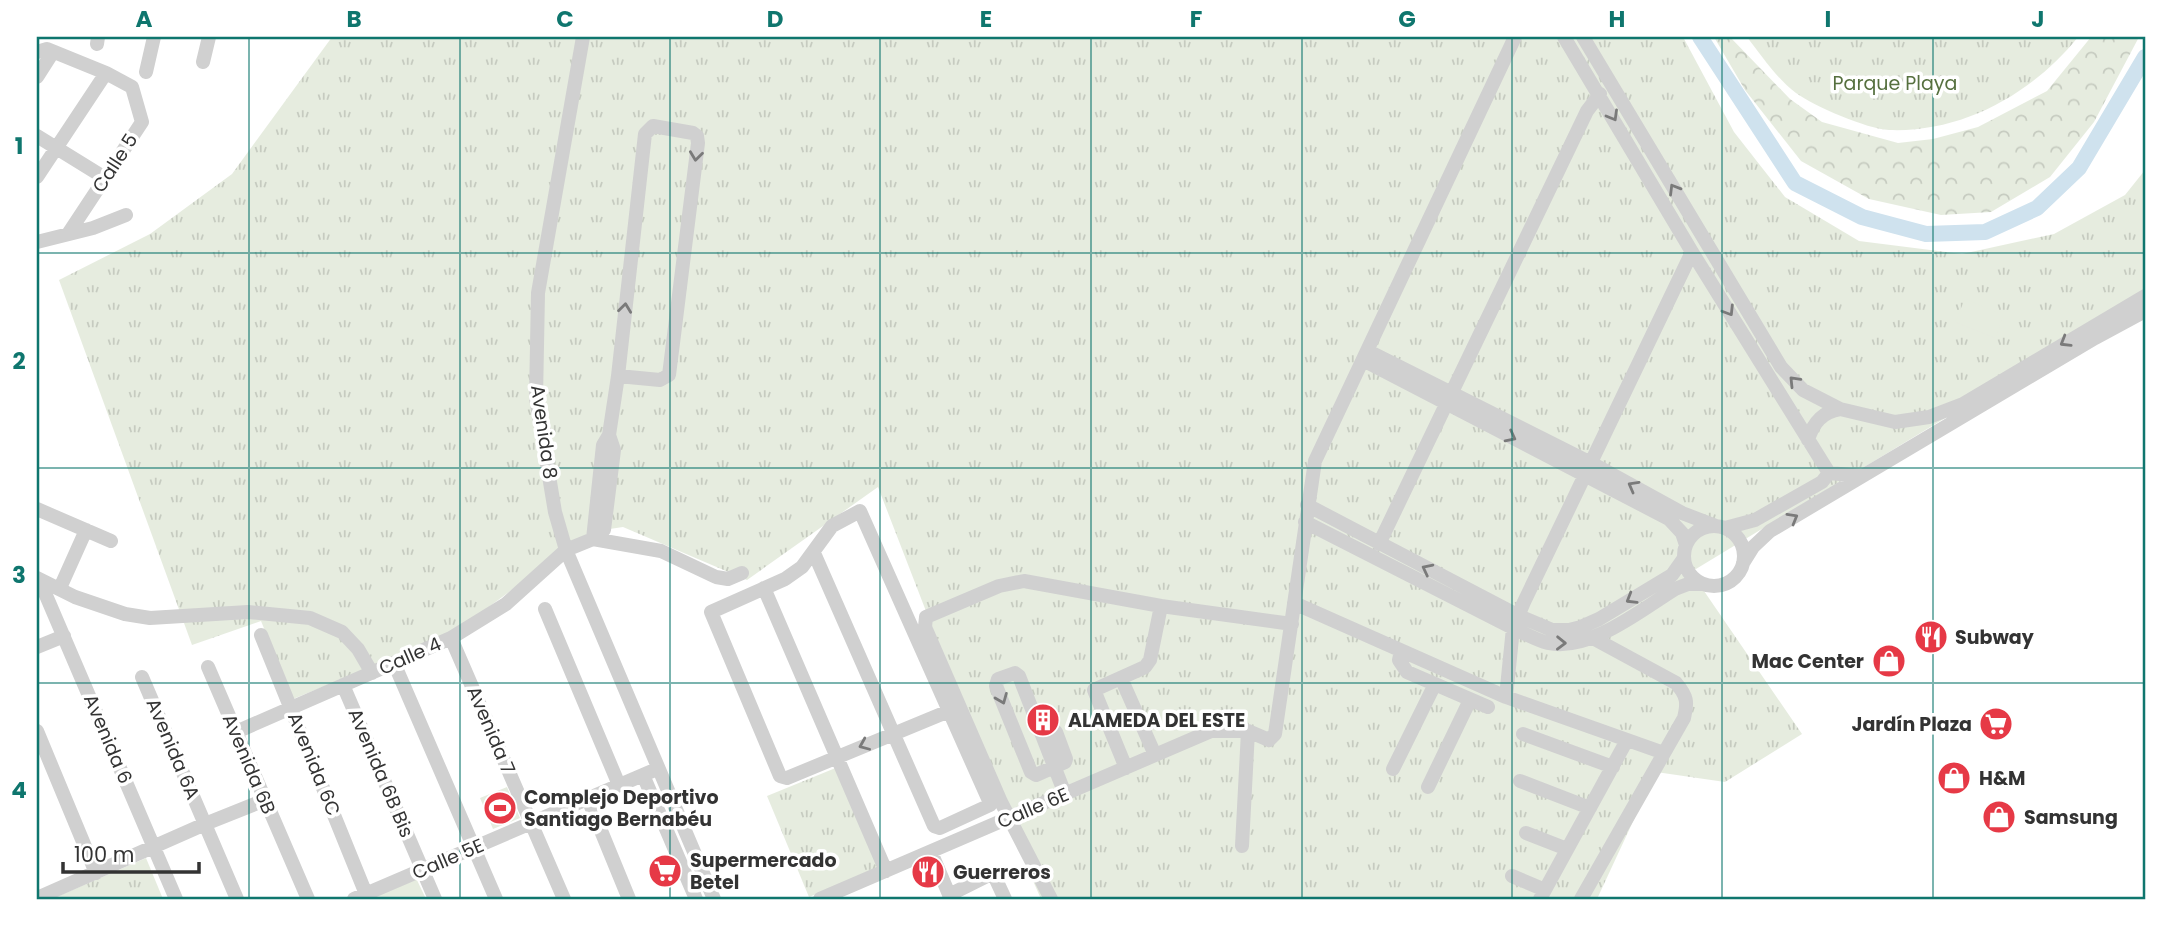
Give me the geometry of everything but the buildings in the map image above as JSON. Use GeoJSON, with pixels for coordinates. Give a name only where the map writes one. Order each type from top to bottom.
{"type":"FeatureCollection","features":[{"type":"Feature","properties":{"kind":"street"},"geometry":{"type":"LineString","coordinates":[[146,72],[154,37]]}},
{"type":"Feature","properties":{"kind":"street"},"geometry":{"type":"LineString","coordinates":[[203,62],[209,37]]}},
{"type":"Feature","properties":{"kind":"street","name":"Avenida 8"},"geometry":{"type":"LineString","coordinates":[[583,37],[538,293],[536,398],[555,512],[566,550],[650,772]]}},
{"type":"Feature","properties":{"kind":"street"},"geometry":{"type":"LineString","coordinates":[[1051,899],[1008,819],[925,627],[926,617],[999,586],[1024,581],[1161,606],[1292,624],[1315,461],[1516,37]]}},
{"type":"Feature","properties":{"kind":"street"},"geometry":{"type":"LineString","coordinates":[[1564,37],[1692,252],[1829,473]]}},
{"type":"Feature","properties":{"kind":"street"},"geometry":{"type":"LineString","coordinates":[[1583,37],[1781,367],[1803,390],[1840,409],[1895,422],[1929,417],[1963,404],[2117,320],[2145,311]]}},
{"type":"Feature","properties":{"kind":"street"},"geometry":{"type":"LineString","coordinates":[[37,52],[47,49],[106,73],[37,177]]}},
{"type":"Feature","properties":{"kind":"street"},"geometry":{"type":"LineString","coordinates":[[37,76],[53,52]]}},
{"type":"Feature","properties":{"kind":"street","name":"Calle 5"},"geometry":{"type":"LineString","coordinates":[[68,234],[142,122],[132,87],[106,73]]}},
{"type":"Feature","properties":{"kind":"street"},"geometry":{"type":"LineString","coordinates":[[1379,544],[1587,111],[1600,94]]}},
{"type":"Feature","properties":{"kind":"street"},"geometry":{"type":"LineString","coordinates":[[618,376],[660,380],[669,375],[698,143],[697,136],[693,133],[653,126],[645,134],[609,435],[614,450],[598,540],[661,551],[716,578],[728,579],[742,573]]}},
{"type":"Feature","properties":{"kind":"street"},"geometry":{"type":"LineString","coordinates":[[37,136],[105,178]]}},
{"type":"Feature","properties":{"kind":"street"},"geometry":{"type":"LineString","coordinates":[[37,242],[126,215]]}},
{"type":"Feature","properties":{"kind":"street"},"geometry":{"type":"LineString","coordinates":[[1506,697],[1516,622],[1692,252]]}},
{"type":"Feature","properties":{"kind":"street"},"geometry":{"type":"LineString","coordinates":[[2117,320],[2145,296]]}},
{"type":"Feature","properties":{"kind":"street"},"geometry":{"type":"LineString","coordinates":[[1307,505],[1516,622],[1548,643],[1565,645],[1593,638],[1675,589],[1688,584],[1717,586],[1731,581],[1754,547],[1770,531],[2092,333]]}},
{"type":"Feature","properties":{"kind":"street"},"geometry":{"type":"LineString","coordinates":[[1366,356],[1588,469],[1682,513],[1732,532],[1742,546],[1743,563]]}},
{"type":"Feature","properties":{"kind":"street"},"geometry":{"type":"LineString","coordinates":[[1808,440],[1811,428],[1819,418],[1840,409]]}},
{"type":"Feature","properties":{"kind":"street"},"geometry":{"type":"LineString","coordinates":[[1588,469],[1669,519],[1682,533],[1690,574],[1703,584]]}},
{"type":"Feature","properties":{"kind":"street"},"geometry":{"type":"LineString","coordinates":[[1829,473],[1862,476]]}},
{"type":"Feature","properties":{"kind":"street"},"geometry":{"type":"LineString","coordinates":[[1305,522],[1516,622],[1552,630],[1569,630],[1599,619],[1672,575],[1698,531],[1755,520],[1822,482],[1829,473]]}},
{"type":"Feature","properties":{"kind":"street"},"geometry":{"type":"LineString","coordinates":[[37,509],[111,541]]}},
{"type":"Feature","properties":{"kind":"street"},"geometry":{"type":"LineString","coordinates":[[814,553],[892,733],[934,826],[940,828],[990,805],[949,710],[860,511],[832,526],[802,568],[785,579],[711,612],[780,776],[787,778],[892,733],[949,710]]}},
{"type":"Feature","properties":{"kind":"street"},"geometry":{"type":"LineString","coordinates":[[60,588],[86,530]]}},
{"type":"Feature","properties":{"kind":"street","name":"Calle 4"},"geometry":{"type":"LineString","coordinates":[[236,732],[451,638],[506,604],[566,550],[598,540]]}},
{"type":"Feature","properties":{"kind":"street"},"geometry":{"type":"LineString","coordinates":[[38,578],[75,597],[125,614],[150,618],[248,612],[310,618],[342,632],[358,649],[372,673]]}},
{"type":"Feature","properties":{"kind":"street","name":"Avenida 6"},"geometry":{"type":"LineString","coordinates":[[38,578],[176,899]]}},
{"type":"Feature","properties":{"kind":"street"},"geometry":{"type":"LineString","coordinates":[[764,588],[886,871]]}},
{"type":"Feature","properties":{"kind":"street"},"geometry":{"type":"LineString","coordinates":[[1294,603],[1506,697],[1664,753]]}},
{"type":"Feature","properties":{"kind":"street"},"geometry":{"type":"LineString","coordinates":[[1126,768],[1094,690],[1146,667],[1150,660],[1161,606]]}},
{"type":"Feature","properties":{"kind":"street"},"geometry":{"type":"LineString","coordinates":[[545,609],[619,785]]}},
{"type":"Feature","properties":{"kind":"street","name":"Calle 6E"},"geometry":{"type":"LineString","coordinates":[[820,899],[1211,731],[1248,731],[1269,740],[1275,734],[1292,624]]}},
{"type":"Feature","properties":{"kind":"street"},"geometry":{"type":"LineString","coordinates":[[1613,627],[1612,640],[1618,651]]}},
{"type":"Feature","properties":{"kind":"street","name":"Avenida 6C"},"geometry":{"type":"LineString","coordinates":[[261,635],[291,708],[360,897]]}},
{"type":"Feature","properties":{"kind":"street"},"geometry":{"type":"LineString","coordinates":[[37,647],[64,636]]}},
{"type":"Feature","properties":{"kind":"street","name":"Avenida 7"},"geometry":{"type":"LineString","coordinates":[[451,638],[564,899]]}},
{"type":"Feature","properties":{"kind":"street"},"geometry":{"type":"LineString","coordinates":[[1581,899],[1684,718],[1687,705],[1686,695],[1676,683],[1593,638]]}},
{"type":"Feature","properties":{"kind":"street"},"geometry":{"type":"LineString","coordinates":[[1401,651],[1399,660],[1403,668],[1488,707]]}},
{"type":"Feature","properties":{"kind":"street"},"geometry":{"type":"LineString","coordinates":[[394,663],[496,899]]}},
{"type":"Feature","properties":{"kind":"street","name":"Avenida 6B"},"geometry":{"type":"LineString","coordinates":[[208,667],[308,899]]}},
{"type":"Feature","properties":{"kind":"street"},"geometry":{"type":"LineString","coordinates":[[1017,674],[1042,734],[1052,731],[1056,733],[1066,759],[1056,767],[1036,775],[1031,772],[996,686],[998,679],[1017,674]]}},
{"type":"Feature","properties":{"kind":"street","name":"Avenida 6A"},"geometry":{"type":"LineString","coordinates":[[142,677],[237,899]]}},
{"type":"Feature","properties":{"kind":"street"},"geometry":{"type":"LineString","coordinates":[[1121,678],[1155,755]]}},
{"type":"Feature","properties":{"kind":"street"},"geometry":{"type":"LineString","coordinates":[[1393,769],[1436,684]]}},
{"type":"Feature","properties":{"kind":"street","name":"Avenida 6B Bis"},"geometry":{"type":"LineString","coordinates":[[343,685],[435,899]]}},
{"type":"Feature","properties":{"kind":"street"},"geometry":{"type":"LineString","coordinates":[[1428,787],[1470,700]]}},
{"type":"Feature","properties":{"kind":"street"},"geometry":{"type":"LineString","coordinates":[[37,731],[96,873]]}},
{"type":"Feature","properties":{"kind":"street"},"geometry":{"type":"LineString","coordinates":[[1242,846],[1248,731]]}},
{"type":"Feature","properties":{"kind":"street"},"geometry":{"type":"LineString","coordinates":[[1523,734],[1613,767]]}},
{"type":"Feature","properties":{"kind":"street"},"geometry":{"type":"LineString","coordinates":[[1512,876],[1542,895],[1627,740]]}},
{"type":"Feature","properties":{"kind":"street"},"geometry":{"type":"LineString","coordinates":[[1056,767],[1065,794]]}},
{"type":"Feature","properties":{"kind":"street"},"geometry":{"type":"LineString","coordinates":[[650,772],[688,839],[714,899]]}},
{"type":"Feature","properties":{"kind":"street"},"geometry":{"type":"LineString","coordinates":[[650,772],[674,846],[696,899]]}},
{"type":"Feature","properties":{"kind":"street","name":"Calle 5E"},"geometry":{"type":"LineString","coordinates":[[360,897],[650,772]]}},
{"type":"Feature","properties":{"kind":"street"},"geometry":{"type":"LineString","coordinates":[[1520,781],[1590,808]]}},
{"type":"Feature","properties":{"kind":"street"},"geometry":{"type":"LineString","coordinates":[[588,799],[629,899]]}},
{"type":"Feature","properties":{"kind":"street"},"geometry":{"type":"LineString","coordinates":[[41,893],[96,873],[265,800]]}},
{"type":"Feature","properties":{"kind":"street"},"geometry":{"type":"LineString","coordinates":[[1525,833],[1567,849]]}},
{"type":"Feature","properties":{"kind":"street"},"geometry":{"type":"LineString","coordinates":[[674,846],[688,839]]}},
{"type":"Feature","properties":{"kind":"street"},"geometry":{"type":"LineString","coordinates":[[931,852],[950,897],[993,873],[1005,899]]}},
{"type":"Feature","properties":{"kind":"green space"},"geometry":{"type":"Polygon","coordinates":[[[332,37],[1683,37],[1734,132],[1785,197],[1859,241],[1962,254],[2054,234],[2125,195],[2145,170],[2145,297],[1691,572],[1802,734],[1725,782],[1656,772],[1597,899],[1041,899],[1011,831],[878,487],[747,580],[623,527],[590,532],[452,634],[293,699],[261,621],[192,645],[59,280],[150,234],[232,174],[332,37]]]}},
{"type":"Feature","properties":{"kind":"green space"},"geometry":{"type":"Polygon","coordinates":[[[1714,37],[1730,37],[1790,99],[1822,122],[1898,143],[1933,139],[1978,127],[2047,91],[2091,37],[2139,37],[2094,122],[2050,177],[1991,212],[1941,215],[1869,199],[1801,161],[1745,90],[1714,37]]]}},
{"type":"Feature","properties":{"kind":"green space","name":"Parque Playa"},"geometry":{"type":"Polygon","coordinates":[[[1747,37],[2078,37],[2040,76],[1994,106],[1943,125],[1889,130],[1841,116],[1796,93],[1776,74],[1747,37]]]}},
{"type":"Feature","properties":{"kind":"green space"},"geometry":{"type":"Polygon","coordinates":[[[1965,299],[2004,315],[1995,338],[1955,322],[1965,299]]]}},
{"type":"Feature","properties":{"kind":"green space"},"geometry":{"type":"Polygon","coordinates":[[[838,767],[880,868],[809,897],[767,796],[838,767]]]}},
{"type":"Feature","properties":{"kind":"green space","name":"Complejo Deportivo Santiago Bernabéu"},"geometry":{"type":"Polygon","coordinates":[[[507,787],[520,818],[493,829],[480,798],[507,787]]]}},
{"type":"Feature","properties":{"kind":"green space"},"geometry":{"type":"Polygon","coordinates":[[[146,858],[163,899],[54,898],[146,858]]]}},
{"type":"Feature","properties":{"kind":"green space"},"geometry":{"type":"Polygon","coordinates":[[[416,878],[426,899],[370,899],[416,878]]]}},
{"type":"Feature","properties":{"kind":"waterway"},"geometry":{"type":"LineString","coordinates":[[1700,37],[1795,183],[1862,217],[1926,234],[1985,232],[2037,208],[2079,168],[2145,57]]}},
{"type":"Feature","properties":{"kind":"place","name":"Subway"},"geometry":{"type":"Point","coordinates":[1931,637]}},
{"type":"Feature","properties":{"kind":"place","name":"Mac Center"},"geometry":{"type":"Point","coordinates":[1889,661]}},
{"type":"Feature","properties":{"kind":"place","name":"ALAMEDA DEL ESTE"},"geometry":{"type":"Point","coordinates":[1043,720]}},
{"type":"Feature","properties":{"kind":"place","name":"Jardín Plaza"},"geometry":{"type":"Point","coordinates":[1996,724]}},
{"type":"Feature","properties":{"kind":"place","name":"H&M"},"geometry":{"type":"Point","coordinates":[1954,778]}},
{"type":"Feature","properties":{"kind":"place","name":"Complejo Deportivo Santiago Bernabéu"},"geometry":{"type":"Point","coordinates":[500,808]}},
{"type":"Feature","properties":{"kind":"place","name":"Samsung"},"geometry":{"type":"Point","coordinates":[1999,817]}},
{"type":"Feature","properties":{"kind":"place","name":"Supermercado Betel"},"geometry":{"type":"Point","coordinates":[665,871]}},
{"type":"Feature","properties":{"kind":"place","name":"Guerreros"},"geometry":{"type":"Point","coordinates":[928,872]}}]}
